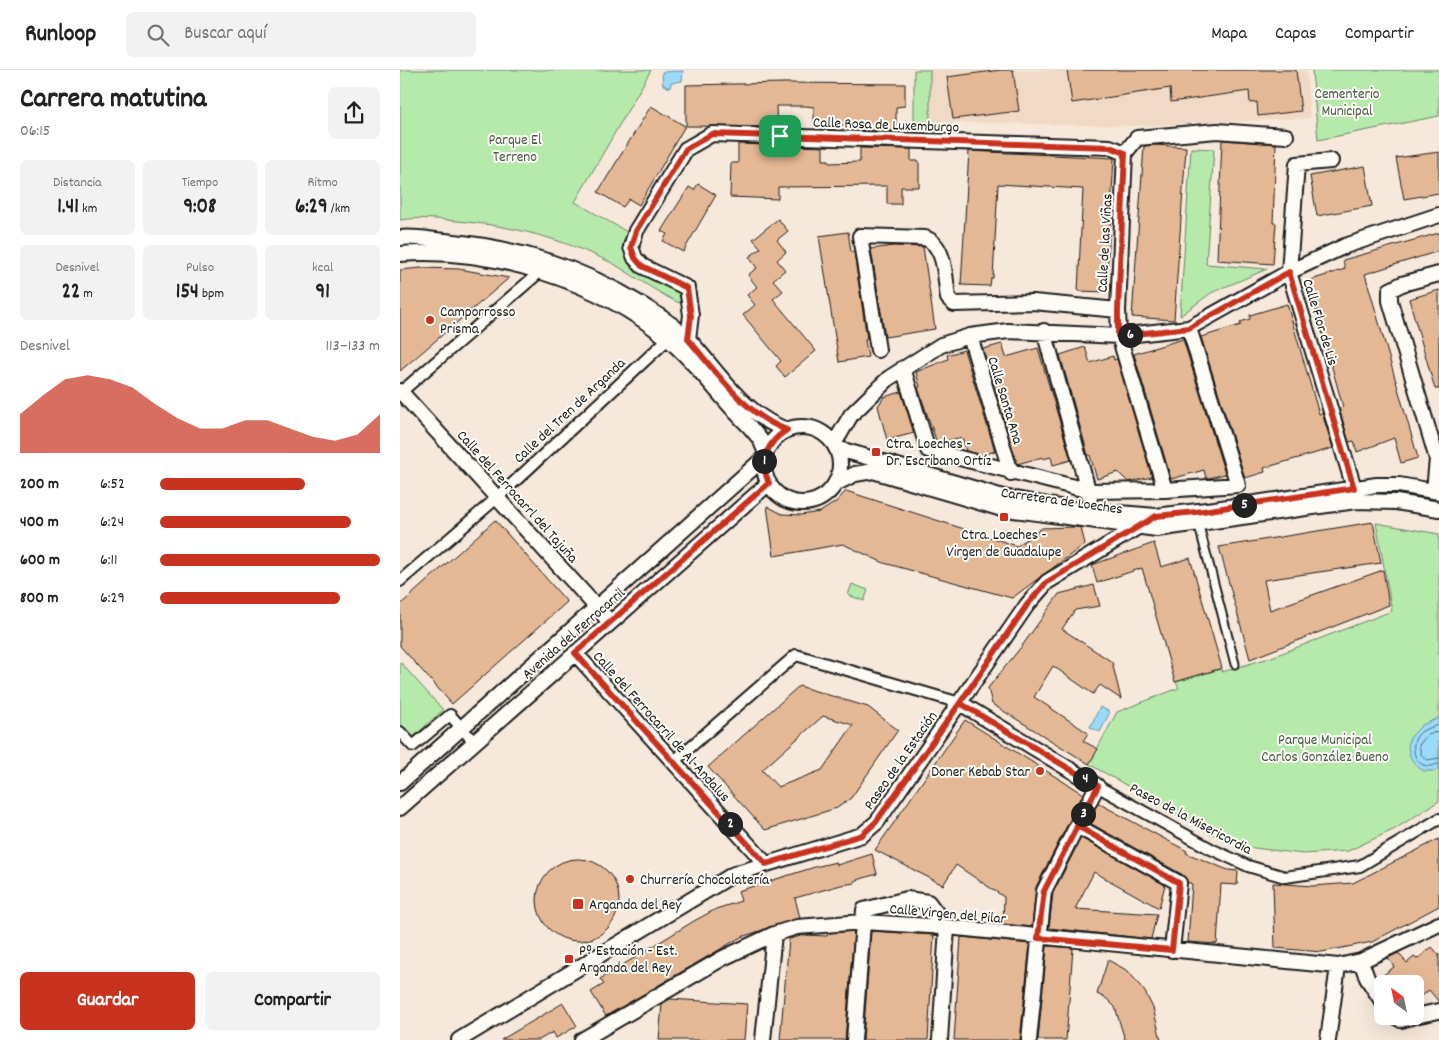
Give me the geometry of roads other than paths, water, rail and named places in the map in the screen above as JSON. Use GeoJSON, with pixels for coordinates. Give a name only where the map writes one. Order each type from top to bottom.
{"type":"FeatureCollection","features":[{"type":"Feature","properties":{"kind":"street"},"geometry":{"type":"LineString","coordinates":[[1125,153],[1136,138],[1217,131],[1286,136]]}},
{"type":"Feature","properties":{"kind":"street","name":"Calle Rosa de Luxemburgo"},"geometry":{"type":"LineString","coordinates":[[688,339],[691,316],[687,288],[642,266],[635,258],[631,247],[636,231],[686,149],[712,134],[1110,147],[1125,153]]}},
{"type":"Feature","properties":{"kind":"street","name":"Calle de las Viñas"},"geometry":{"type":"LineString","coordinates":[[1125,153],[1118,336],[1165,490]]}},
{"type":"Feature","properties":{"kind":"street","name":"Calle Flor de Lis"},"geometry":{"type":"LineString","coordinates":[[1331,161],[1297,164],[1289,272],[1354,488]]}},
{"type":"Feature","properties":{"kind":"street"},"geometry":{"type":"LineString","coordinates":[[835,446],[851,415],[889,378],[941,345],[970,336],[1008,331],[1118,336],[1189,328],[1289,272],[1345,246],[1439,215]]}},
{"type":"Feature","properties":{"kind":"street"},"geometry":{"type":"LineString","coordinates":[[878,350],[860,236],[925,238],[933,240],[939,247],[948,298],[954,304],[1032,302],[1118,310]]}},
{"type":"Feature","properties":{"kind":"street"},"geometry":{"type":"LineString","coordinates":[[400,238],[486,245],[545,258],[622,292],[658,315],[688,339],[753,410],[773,425],[787,430]]}},
{"type":"Feature","properties":{"kind":"street"},"geometry":{"type":"LineString","coordinates":[[400,254],[454,255],[541,271],[580,286],[650,325],[668,339],[760,439],[765,455],[765,475],[777,493],[788,500],[801,503],[814,500],[826,494],[834,484],[839,472],[840,460],[835,446],[825,435],[813,429],[800,427],[787,430],[778,436],[765,455]]}},
{"type":"Feature","properties":{"kind":"street"},"geometry":{"type":"LineString","coordinates":[[400,392],[541,271]]}},
{"type":"Feature","properties":{"kind":"street"},"geometry":{"type":"LineString","coordinates":[[1437,492],[1437,459],[1390,301],[1390,290],[1402,284],[1439,274]]}},
{"type":"Feature","properties":{"kind":"street","name":"Carretera de Loeches"},"geometry":{"type":"LineString","coordinates":[[903,368],[928,450],[1011,473],[1090,491],[1165,490],[1238,485],[1189,328]]}},
{"type":"Feature","properties":{"kind":"street"},"geometry":{"type":"LineString","coordinates":[[1044,332],[1090,491],[1090,516]]}},
{"type":"Feature","properties":{"kind":"street","name":"Calle Santa Ana"},"geometry":{"type":"LineString","coordinates":[[970,336],[1011,473]]}},
{"type":"Feature","properties":{"kind":"street","name":"Calle del Tren de Arganda"},"geometry":{"type":"LineString","coordinates":[[400,581],[498,497],[668,339]]}},
{"type":"Feature","properties":{"kind":"street","name":"Calle del Ferrocarrl del Tajuña"},"geometry":{"type":"LineString","coordinates":[[400,392],[498,497],[610,622]]}},
{"type":"Feature","properties":{"kind":"street","name":"Carretera de Loeches"},"geometry":{"type":"LineString","coordinates":[[835,446],[1003,497],[1137,527],[1157,529],[1197,518],[1354,488],[1388,485],[1437,492]]}},
{"type":"Feature","properties":{"kind":"street","name":"Avenida del Ferrocarril"},"geometry":{"type":"LineString","coordinates":[[400,783],[765,455]]}},
{"type":"Feature","properties":{"kind":"street","name":"Carretera de Loeches"},"geometry":{"type":"LineString","coordinates":[[834,484],[855,474],[874,471],[998,508],[1090,516],[1197,518],[1356,501],[1396,502],[1439,509]]}},
{"type":"Feature","properties":{"kind":"street","name":"Avenida del Ferrocarril"},"geometry":{"type":"LineString","coordinates":[[400,808],[769,483]]}},
{"type":"Feature","properties":{"kind":"street","name":"Paseo de la Estación"},"geometry":{"type":"LineString","coordinates":[[459,1040],[734,874],[862,835],[876,822],[1027,605],[1047,582],[1156,516]]}},
{"type":"Feature","properties":{"kind":"street","name":"Calle del Ferrocarril de Al-Andalus"},"geometry":{"type":"LineString","coordinates":[[575,653],[766,864]]}},
{"type":"Feature","properties":{"kind":"street"},"geometry":{"type":"LineString","coordinates":[[673,762],[796,655],[960,703],[1098,786],[1044,891],[1029,1040]]}},
{"type":"Feature","properties":{"kind":"street"},"geometry":{"type":"LineString","coordinates":[[400,732],[413,746],[450,715],[474,742]]}},
{"type":"Feature","properties":{"kind":"street","name":"Paseo de la Misericordia"},"geometry":{"type":"LineString","coordinates":[[1098,786],[1212,849],[1248,866],[1285,877],[1360,866],[1439,819]]}},
{"type":"Feature","properties":{"kind":"street"},"geometry":{"type":"LineString","coordinates":[[1077,826],[1179,883],[1172,950]]}},
{"type":"Feature","properties":{"kind":"street"},"geometry":{"type":"LineString","coordinates":[[854,1040],[864,910],[907,899],[928,902],[937,914],[942,927],[940,1040]]}},
{"type":"Feature","properties":{"kind":"street","name":"Calle Virgen del Pilar"},"geometry":{"type":"LineString","coordinates":[[582,1040],[723,958],[774,934],[797,927],[863,922],[942,927],[1038,938],[1245,955],[1338,966],[1361,961],[1439,924]]}},
{"type":"Feature","properties":{"kind":"street"},"geometry":{"type":"LineString","coordinates":[[763,1040],[774,934]]}},
{"type":"Feature","properties":{"kind":"street"},"geometry":{"type":"LineString","coordinates":[[1361,961],[1367,978],[1374,989]]}},
{"type":"Feature","properties":{"kind":"street"},"geometry":{"type":"LineString","coordinates":[[1328,1040],[1338,966]]}},
{"type":"Feature","properties":{"kind":"street"},"geometry":{"type":"LineString","coordinates":[[1424,1014],[1439,1011]]}},
{"type":"Feature","properties":{"kind":"lane"},"geometry":{"type":"LineString","coordinates":[[1197,518],[1235,664]]}},
{"type":"Feature","properties":{"kind":"water"},"geometry":{"type":"Polygon","coordinates":[[[683,71],[682,81],[671,83],[670,88],[663,85],[662,72],[683,71]]]}},
{"type":"Feature","properties":{"kind":"water"},"geometry":{"type":"Polygon","coordinates":[[[1100,707],[1110,712],[1100,732],[1090,727],[1100,707]]]}},
{"type":"Feature","properties":{"kind":"water"},"geometry":{"type":"Polygon","coordinates":[[[1439,718],[1439,768],[1434,771],[1424,771],[1411,758],[1408,749],[1409,739],[1422,725],[1439,718]]]}},
{"type":"Feature","properties":{"kind":"place","name":"Camporrosso Prisma"},"geometry":{"type":"Point","coordinates":[430,320]}},
{"type":"Feature","properties":{"kind":"place","name":"Ctra. Loeches - Dr. Escribano Ortíz"},"geometry":{"type":"Point","coordinates":[876,452]}},
{"type":"Feature","properties":{"kind":"place","name":"Ctra. Loeches - Virgen de Guadalupe"},"geometry":{"type":"Point","coordinates":[1004,517]}},
{"type":"Feature","properties":{"kind":"place","name":"Doner Kebab Star"},"geometry":{"type":"Point","coordinates":[1040,771]}},
{"type":"Feature","properties":{"kind":"place","name":"Churrería Chocolatería"},"geometry":{"type":"Point","coordinates":[630,879]}},
{"type":"Feature","properties":{"kind":"place","name":"Arganda del Rey"},"geometry":{"type":"Point","coordinates":[578,904]}},
{"type":"Feature","properties":{"kind":"place","name":"Pº Estación - Est. Arganda del Rey"},"geometry":{"type":"Point","coordinates":[569,959]}},
{"type":"Feature","properties":{"kind":"park label","name":"Cementerio Municipal"},"geometry":{"type":"Point","coordinates":[1347,102]}},
{"type":"Feature","properties":{"kind":"park label","name":"Parque El Terreno"},"geometry":{"type":"Point","coordinates":[515,148]}},
{"type":"Feature","properties":{"kind":"park label","name":"Parque Municipal Carlos González Bueno"},"geometry":{"type":"Point","coordinates":[1325,748]}}]}
